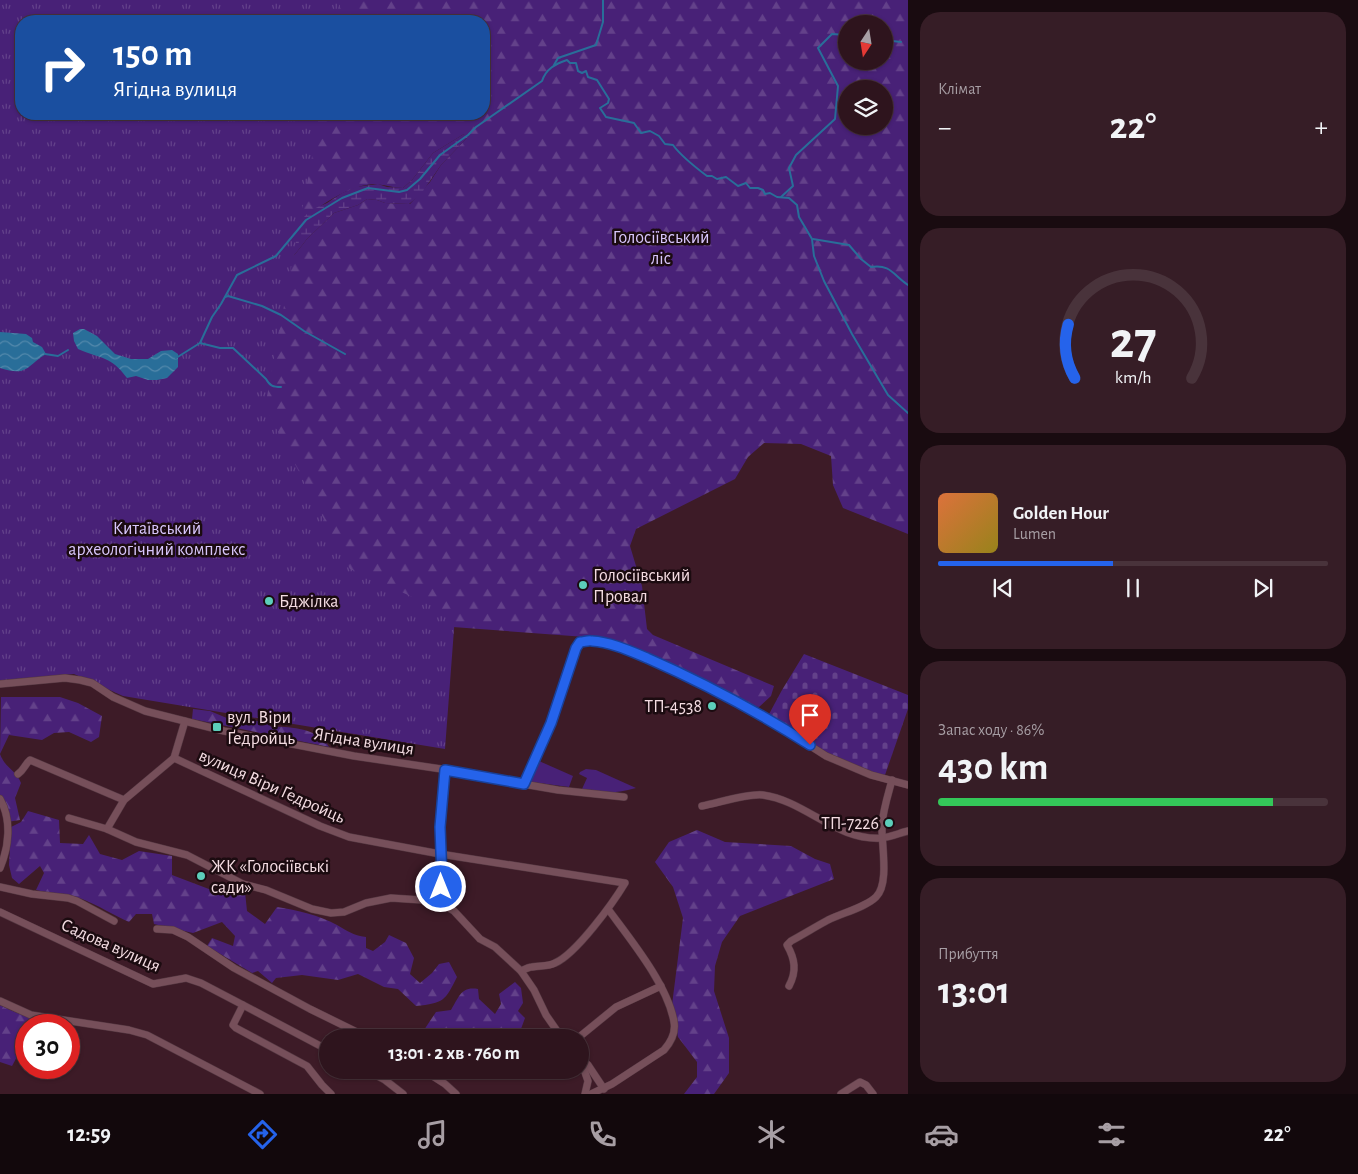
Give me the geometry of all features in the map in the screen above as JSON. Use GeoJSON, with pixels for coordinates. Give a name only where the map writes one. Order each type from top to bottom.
{"type":"FeatureCollection","features":[{"type":"Feature","properties":{"kind":"street"},"geometry":{"type":"LineString","coordinates":[[524,784],[551,723],[576,648],[580,642],[592,640],[634,653],[672,669],[762,715],[826,756],[871,775],[908,785]]}},
{"type":"Feature","properties":{"kind":"street","name":"Ягідна вулиця"},"geometry":{"type":"LineString","coordinates":[[0,684],[64,678],[80,680],[92,683],[113,697],[145,711],[184,721],[338,753],[558,790],[624,797]]}},
{"type":"Feature","properties":{"kind":"street","name":"вулиця Віри Ґедройць"},"geometry":{"type":"LineString","coordinates":[[107,829],[124,800],[174,758],[184,721]]}},
{"type":"Feature","properties":{"kind":"street","name":"вулиця Віри Ґедройць"},"geometry":{"type":"LineString","coordinates":[[174,758],[332,832],[349,837],[440,854],[624,883],[608,909]]}},
{"type":"Feature","properties":{"kind":"street"},"geometry":{"type":"LineString","coordinates":[[18,774],[30,760],[124,800]]}},
{"type":"Feature","properties":{"kind":"street"},"geometry":{"type":"LineString","coordinates":[[437,901],[442,878],[440,827],[445,770]]}},
{"type":"Feature","properties":{"kind":"street"},"geometry":{"type":"LineString","coordinates":[[789,986],[795,970],[792,953],[787,945],[827,920],[871,901],[878,896],[882,882],[882,825],[884,809],[892,780]]}},
{"type":"Feature","properties":{"kind":"street"},"geometry":{"type":"LineString","coordinates":[[702,806],[747,795],[761,794],[772,796],[834,828],[854,835],[883,838],[908,831]]}},
{"type":"Feature","properties":{"kind":"street"},"geometry":{"type":"LineString","coordinates":[[0,800],[6,814],[8,826],[6,852],[0,868]]}},
{"type":"Feature","properties":{"kind":"street"},"geometry":{"type":"LineString","coordinates":[[69,818],[107,829],[136,842],[187,855],[243,884],[266,890],[312,909],[331,913],[344,912],[366,903],[391,898],[437,901],[454,911],[480,939],[495,947],[521,971],[555,1029]]}},
{"type":"Feature","properties":{"kind":"street"},"geometry":{"type":"LineString","coordinates":[[0,887],[32,894],[68,898],[114,921]]}},
{"type":"Feature","properties":{"kind":"street"},"geometry":{"type":"LineString","coordinates":[[521,971],[534,966],[546,966],[558,962],[581,940],[608,909],[661,986],[674,1022],[674,1033],[670,1044],[653,1058],[591,1094]]}},
{"type":"Feature","properties":{"kind":"street","name":"Садова вулиця"},"geometry":{"type":"LineString","coordinates":[[0,912],[154,984],[186,978],[202,983],[319,1045]]}},
{"type":"Feature","properties":{"kind":"street","name":"Садова вулиця"},"geometry":{"type":"LineString","coordinates":[[157,929],[173,930],[188,936],[234,968],[351,1029]]}},
{"type":"Feature","properties":{"kind":"street"},"geometry":{"type":"LineString","coordinates":[[589,1029],[616,1007],[661,986]]}},
{"type":"Feature","properties":{"kind":"street"},"geometry":{"type":"LineString","coordinates":[[0,1001],[31,1015],[129,1030],[147,1035],[260,1094]]}},
{"type":"Feature","properties":{"kind":"street"},"geometry":{"type":"LineString","coordinates":[[243,1005],[234,1022],[234,1026],[307,1066],[331,1094]]}},
{"type":"Feature","properties":{"kind":"street"},"geometry":{"type":"LineString","coordinates":[[589,1066],[604,1088]]}},
{"type":"Feature","properties":{"kind":"street"},"geometry":{"type":"LineString","coordinates":[[383,1079],[403,1094]]}},
{"type":"Feature","properties":{"kind":"street"},"geometry":{"type":"LineString","coordinates":[[437,1079],[456,1094]]}},
{"type":"Feature","properties":{"kind":"street"},"geometry":{"type":"LineString","coordinates":[[585,1094],[587,1079]]}},
{"type":"Feature","properties":{"kind":"street"},"geometry":{"type":"LineString","coordinates":[[841,1094],[860,1082],[866,1084],[873,1094]]}},
{"type":"Feature","properties":{"kind":"green space","name":"Голосіївський ліс"},"geometry":{"type":"Polygon","coordinates":[[[0,0],[908,0],[908,534],[843,508],[833,485],[831,456],[801,444],[764,443],[748,457],[735,479],[636,529],[630,546],[642,586],[647,629],[653,635],[774,686],[771,696],[759,707],[753,706],[673,664],[599,638],[359,620],[50,355],[17,120],[490,120],[490,15],[15,15],[15,106],[0,0]],[[464,134],[433,153],[412,180],[403,188],[373,184],[351,189],[328,201],[308,216],[291,236],[282,265],[334,213],[358,205],[367,199],[385,203],[410,204],[430,182],[441,165],[467,138],[464,134]]]}},
{"type":"Feature","properties":{"kind":"green space","name":"Китаївський археологічний комплекс"},"geometry":{"type":"Polygon","coordinates":[[[0,0],[341,0],[338,15],[15,15],[15,120],[319,120],[265,407],[350,569],[455,616],[445,749],[123,696],[74,674],[0,681],[0,0]]]}},
{"type":"Feature","properties":{"kind":"green space"},"geometry":{"type":"Polygon","coordinates":[[[464,134],[468,135],[467,138],[441,165],[421,194],[409,204],[385,203],[367,199],[358,205],[334,213],[282,265],[293,233],[311,210],[356,187],[378,184],[387,187],[403,188],[412,180],[433,153],[464,134]]]}},
{"type":"Feature","properties":{"kind":"green space"},"geometry":{"type":"Polygon","coordinates":[[[804,654],[908,695],[908,709],[885,775],[839,759],[768,716],[804,654]]]}},
{"type":"Feature","properties":{"kind":"green space"},"geometry":{"type":"Polygon","coordinates":[[[1,697],[60,697],[78,703],[102,716],[99,737],[91,742],[69,732],[54,733],[42,740],[9,735],[0,754],[1,697]]]}},
{"type":"Feature","properties":{"kind":"green space"},"geometry":{"type":"Polygon","coordinates":[[[193,709],[210,711],[234,721],[261,721],[269,724],[271,727],[295,728],[311,732],[329,747],[192,719],[193,709]]]}},
{"type":"Feature","properties":{"kind":"green space"},"geometry":{"type":"Polygon","coordinates":[[[0,754],[21,783],[15,798],[20,820],[7,822],[0,799],[0,754]]]}},
{"type":"Feature","properties":{"kind":"green space"},"geometry":{"type":"Polygon","coordinates":[[[539,761],[573,776],[569,787],[531,782],[539,761]]]}},
{"type":"Feature","properties":{"kind":"green space"},"geometry":{"type":"Polygon","coordinates":[[[586,769],[596,770],[636,788],[609,793],[582,789],[587,778],[579,774],[586,769]]]}},
{"type":"Feature","properties":{"kind":"green space"},"geometry":{"type":"Polygon","coordinates":[[[28,811],[59,820],[60,843],[83,844],[89,835],[100,854],[122,860],[139,851],[172,856],[172,875],[222,894],[229,884],[245,892],[247,911],[265,924],[277,907],[300,911],[330,921],[354,934],[366,937],[366,948],[373,951],[385,942],[389,935],[406,943],[414,958],[410,974],[420,983],[439,964],[449,962],[457,977],[446,996],[438,1002],[416,1006],[398,989],[384,987],[358,974],[338,980],[302,975],[276,978],[272,983],[258,971],[252,973],[207,946],[212,938],[233,946],[235,936],[222,922],[193,933],[154,924],[152,914],[136,914],[129,922],[82,899],[36,890],[44,873],[40,866],[19,884],[12,878],[9,865],[11,827],[21,822],[28,811]]]}},
{"type":"Feature","properties":{"kind":"green space"},"geometry":{"type":"Polygon","coordinates":[[[697,830],[725,842],[791,846],[815,859],[830,864],[834,879],[740,916],[722,942],[715,966],[714,991],[729,1038],[729,1073],[714,1094],[684,1094],[697,1077],[697,1062],[678,1037],[672,1005],[683,918],[673,887],[655,862],[669,842],[697,830]]]}},
{"type":"Feature","properties":{"kind":"green space"},"geometry":{"type":"Polygon","coordinates":[[[515,982],[521,988],[523,1003],[518,1011],[525,1018],[521,1029],[425,1029],[436,1012],[451,1010],[461,994],[468,989],[478,989],[479,999],[495,1014],[501,1004],[499,994],[515,982]]]}},
{"type":"Feature","properties":{"kind":"green space"},"geometry":{"type":"Polygon","coordinates":[[[0,1005],[21,1014],[15,1014],[15,1060],[12,1066],[0,1062],[0,1005]]]}},
{"type":"Feature","properties":{"kind":"water"},"geometry":{"type":"Polygon","coordinates":[[[84,329],[97,336],[115,354],[131,359],[148,359],[161,351],[172,350],[178,354],[178,367],[167,378],[148,380],[136,376],[127,378],[111,362],[78,349],[73,333],[84,329]]]}},
{"type":"Feature","properties":{"kind":"water"},"geometry":{"type":"Polygon","coordinates":[[[0,332],[26,334],[32,338],[33,342],[42,347],[46,354],[22,371],[0,368],[0,332]]]}},
{"type":"Feature","properties":{"kind":"waterway"},"geometry":{"type":"LineString","coordinates":[[554,65],[558,58],[596,45],[603,22],[603,0]]}},
{"type":"Feature","properties":{"kind":"waterway"},"geometry":{"type":"LineString","coordinates":[[781,197],[793,186],[789,168],[796,155],[835,119],[838,86],[818,48],[832,34],[838,34]]}},
{"type":"Feature","properties":{"kind":"waterway"},"geometry":{"type":"LineString","coordinates":[[893,41],[901,42]]}},
{"type":"Feature","properties":{"kind":"waterway"},"geometry":{"type":"LineString","coordinates":[[490,117],[542,81],[546,73],[552,68],[567,60],[570,63],[576,63],[578,71],[582,73],[586,71],[588,77],[597,80],[609,99],[608,103],[600,108],[606,117],[634,123],[641,133],[650,131],[659,136],[665,144],[673,145],[707,176],[717,179],[726,177],[738,186],[746,183],[750,188],[763,190],[765,194],[770,193],[777,197],[789,198],[797,205],[799,217],[812,239],[814,256],[824,281],[852,334],[888,395],[908,413]]}},
{"type":"Feature","properties":{"kind":"waterway"},"geometry":{"type":"LineString","coordinates":[[176,358],[200,343],[212,317],[237,275],[276,256],[306,220],[342,198],[368,188],[399,192],[407,190],[420,179],[440,155],[486,120]]}},
{"type":"Feature","properties":{"kind":"waterway"},"geometry":{"type":"LineString","coordinates":[[813,239],[849,245],[871,267],[888,269],[908,285]]}},
{"type":"Feature","properties":{"kind":"waterway"},"geometry":{"type":"LineString","coordinates":[[225,297],[228,296],[262,306],[281,315],[304,331],[345,354]]}},
{"type":"Feature","properties":{"kind":"waterway"},"geometry":{"type":"LineString","coordinates":[[200,343],[220,348],[233,348],[270,385],[281,387]]}},
{"type":"Feature","properties":{"kind":"waterway"},"geometry":{"type":"LineString","coordinates":[[45,354],[58,356],[68,350]]}},
{"type":"Feature","properties":{"kind":"place","name":"Голосіївський Провал"},"geometry":{"type":"Point","coordinates":[583,585]}},
{"type":"Feature","properties":{"kind":"place","name":"Бджілка"},"geometry":{"type":"Point","coordinates":[269,601]}},
{"type":"Feature","properties":{"kind":"place","name":"ТП-4538"},"geometry":{"type":"Point","coordinates":[712,706]}},
{"type":"Feature","properties":{"kind":"place","name":"вул. Віри Ґедройць"},"geometry":{"type":"Point","coordinates":[217,727]}},
{"type":"Feature","properties":{"kind":"place","name":"ТП-7226"},"geometry":{"type":"Point","coordinates":[889,823]}},
{"type":"Feature","properties":{"kind":"place","name":"ЖК «Голосіївські сади»"},"geometry":{"type":"Point","coordinates":[201,876]}},
{"type":"Feature","properties":{"kind":"route"},"geometry":{"type":"LineString","coordinates":[[441,887],[440,827],[445,770],[524,784],[551,723],[576,648],[580,642],[592,640],[611,645],[672,669],[762,715],[810,745]]}}]}
